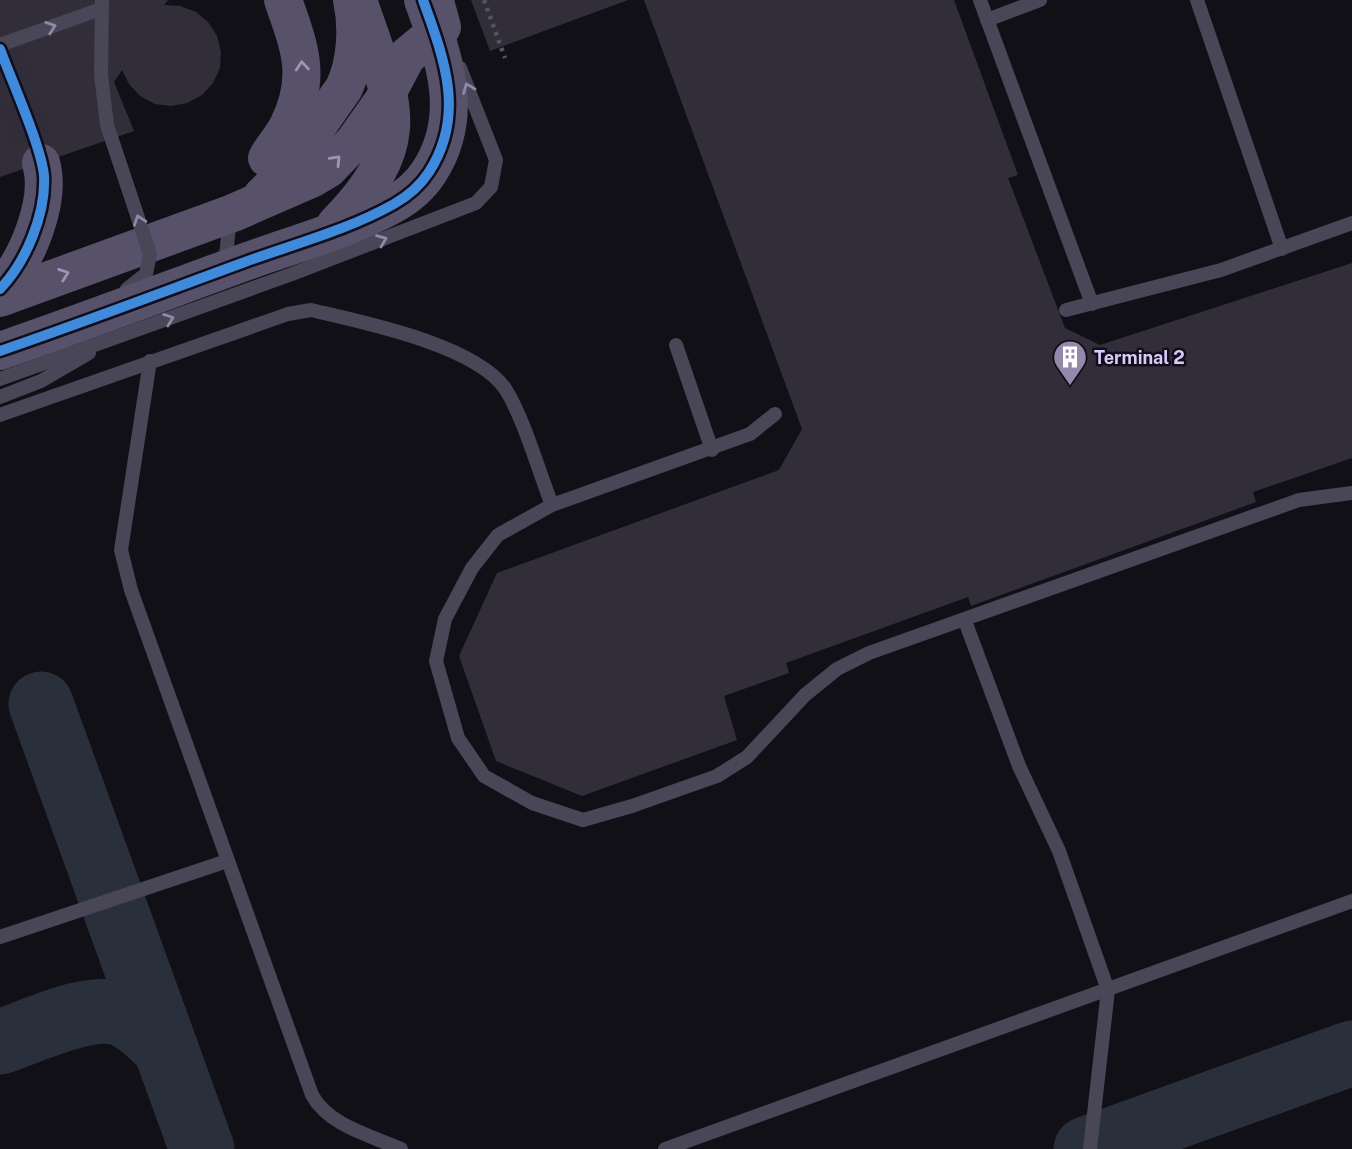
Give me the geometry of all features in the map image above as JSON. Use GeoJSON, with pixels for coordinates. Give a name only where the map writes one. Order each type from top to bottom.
{"type":"FeatureCollection","features":[{"type":"Feature","properties":{"kind":"street"},"geometry":{"type":"LineString","coordinates":[[233,213],[254,188],[269,154],[287,128],[300,96],[302,62],[283,0]]}},
{"type":"Feature","properties":{"kind":"street"},"geometry":{"type":"LineString","coordinates":[[233,213],[274,186],[338,99],[348,80],[352,61],[355,27],[352,0]]}},
{"type":"Feature","properties":{"kind":"street"},"geometry":{"type":"LineString","coordinates":[[323,233],[350,209],[378,174],[388,153],[391,133],[388,92],[358,0]]}},
{"type":"Feature","properties":{"kind":"street"},"geometry":{"type":"LineString","coordinates":[[0,298],[233,213],[328,169],[378,110],[407,56],[440,29],[433,7]]}},
{"type":"Feature","properties":{"kind":"street"},"geometry":{"type":"LineString","coordinates":[[2,360],[323,233],[405,197],[426,177],[439,153],[450,114],[450,83],[433,7]]}},
{"type":"Feature","properties":{"kind":"street"},"geometry":{"type":"LineString","coordinates":[[0,289],[17,270],[29,244],[43,195],[41,163]]}},
{"type":"Feature","properties":{"kind":"lane"},"geometry":{"type":"LineString","coordinates":[[980,0],[1092,304]]}},
{"type":"Feature","properties":{"kind":"lane"},"geometry":{"type":"LineString","coordinates":[[987,20],[1040,0]]}},
{"type":"Feature","properties":{"kind":"lane"},"geometry":{"type":"LineString","coordinates":[[1197,0],[1282,249]]}},
{"type":"Feature","properties":{"kind":"lane"},"geometry":{"type":"LineString","coordinates":[[0,45],[102,5],[102,92],[107,125],[142,224],[149,265],[143,278],[132,286],[83,307],[2,360]]}},
{"type":"Feature","properties":{"kind":"lane"},"geometry":{"type":"LineString","coordinates":[[2,360],[105,342],[369,246],[463,209],[482,198],[493,181],[496,160],[433,7]]}},
{"type":"Feature","properties":{"kind":"lane"},"geometry":{"type":"LineString","coordinates":[[0,397],[64,369],[123,328],[134,310],[143,303],[198,281],[218,269],[226,256],[227,221],[233,213]]}},
{"type":"Feature","properties":{"kind":"lane"},"geometry":{"type":"LineString","coordinates":[[1066,310],[1221,270],[1352,223]]}},
{"type":"Feature","properties":{"kind":"lane"},"geometry":{"type":"LineString","coordinates":[[0,415],[288,314],[311,310],[456,351],[485,369],[506,390],[552,505]]}},
{"type":"Feature","properties":{"kind":"lane"},"geometry":{"type":"LineString","coordinates":[[676,345],[712,450]]}},
{"type":"Feature","properties":{"kind":"lane"},"geometry":{"type":"LineString","coordinates":[[149,361],[121,551],[131,590],[227,861],[320,1109],[333,1119],[401,1149]]}},
{"type":"Feature","properties":{"kind":"lane"},"geometry":{"type":"LineString","coordinates":[[775,414],[750,434],[712,450],[552,505],[498,535],[472,568],[445,619],[436,661],[444,699],[458,737],[484,776],[532,803],[583,820],[632,806],[717,776],[747,757],[805,695],[837,669],[869,653],[1299,500],[1352,493]]}},
{"type":"Feature","properties":{"kind":"lane"},"geometry":{"type":"LineString","coordinates":[[965,621],[1019,766],[1059,850],[1108,990],[1090,1149]]}},
{"type":"Feature","properties":{"kind":"lane"},"geometry":{"type":"LineString","coordinates":[[0,937],[227,861]]}},
{"type":"Feature","properties":{"kind":"lane"},"geometry":{"type":"LineString","coordinates":[[665,1149],[1352,901]]}},
{"type":"Feature","properties":{"kind":"path"},"geometry":{"type":"LineString","coordinates":[[484,0],[505,58]]}},
{"type":"Feature","properties":{"kind":"building"},"geometry":{"type":"Polygon","coordinates":[[[0,0],[168,0],[164,5],[180,6],[196,12],[208,22],[217,36],[221,52],[220,68],[213,83],[202,95],[187,103],[171,106],[155,104],[140,96],[129,84],[122,70],[114,82],[134,131],[0,177],[0,0]]]}},
{"type":"Feature","properties":{"kind":"building"},"geometry":{"type":"Polygon","coordinates":[[[471,0],[628,0],[490,51],[471,0]]]}},
{"type":"Feature","properties":{"kind":"building","name":"Terminal 2"},"geometry":{"type":"Polygon","coordinates":[[[644,0],[954,0],[1018,175],[1008,178],[1065,328],[1100,345],[1352,263],[1352,458],[1253,492],[1256,502],[971,606],[968,597],[786,663],[789,673],[724,696],[737,740],[582,796],[496,761],[459,656],[497,573],[779,470],[802,429],[644,0]]]}},
{"type":"Feature","properties":{"kind":"taxiway"},"geometry":{"type":"LineString","coordinates":[[41,704],[202,1149]]}},
{"type":"Feature","properties":{"kind":"taxiway"},"geometry":{"type":"LineString","coordinates":[[0,1042],[79,1014],[111,1012],[136,1021],[166,1049]]}},
{"type":"Feature","properties":{"kind":"taxiway"},"geometry":{"type":"LineString","coordinates":[[1086,1149],[1352,1053]]}},
{"type":"Feature","properties":{"kind":"tunnel"},"geometry":{"type":"LineString","coordinates":[[0,49],[41,163]]}},
{"type":"Feature","properties":{"kind":"cycle path"},"geometry":{"type":"LineString","coordinates":[[0,351],[340,229],[394,204],[409,194],[429,172],[440,151],[447,129],[449,108],[444,65],[423,0]]}},
{"type":"Feature","properties":{"kind":"cycle path"},"geometry":{"type":"LineString","coordinates":[[0,49],[32,131],[44,176],[42,206],[32,237],[18,265],[0,289]]}},
{"type":"Feature","properties":{"kind":"place","name":"Terminal 2"},"geometry":{"type":"Point","coordinates":[1070,387]}}]}
